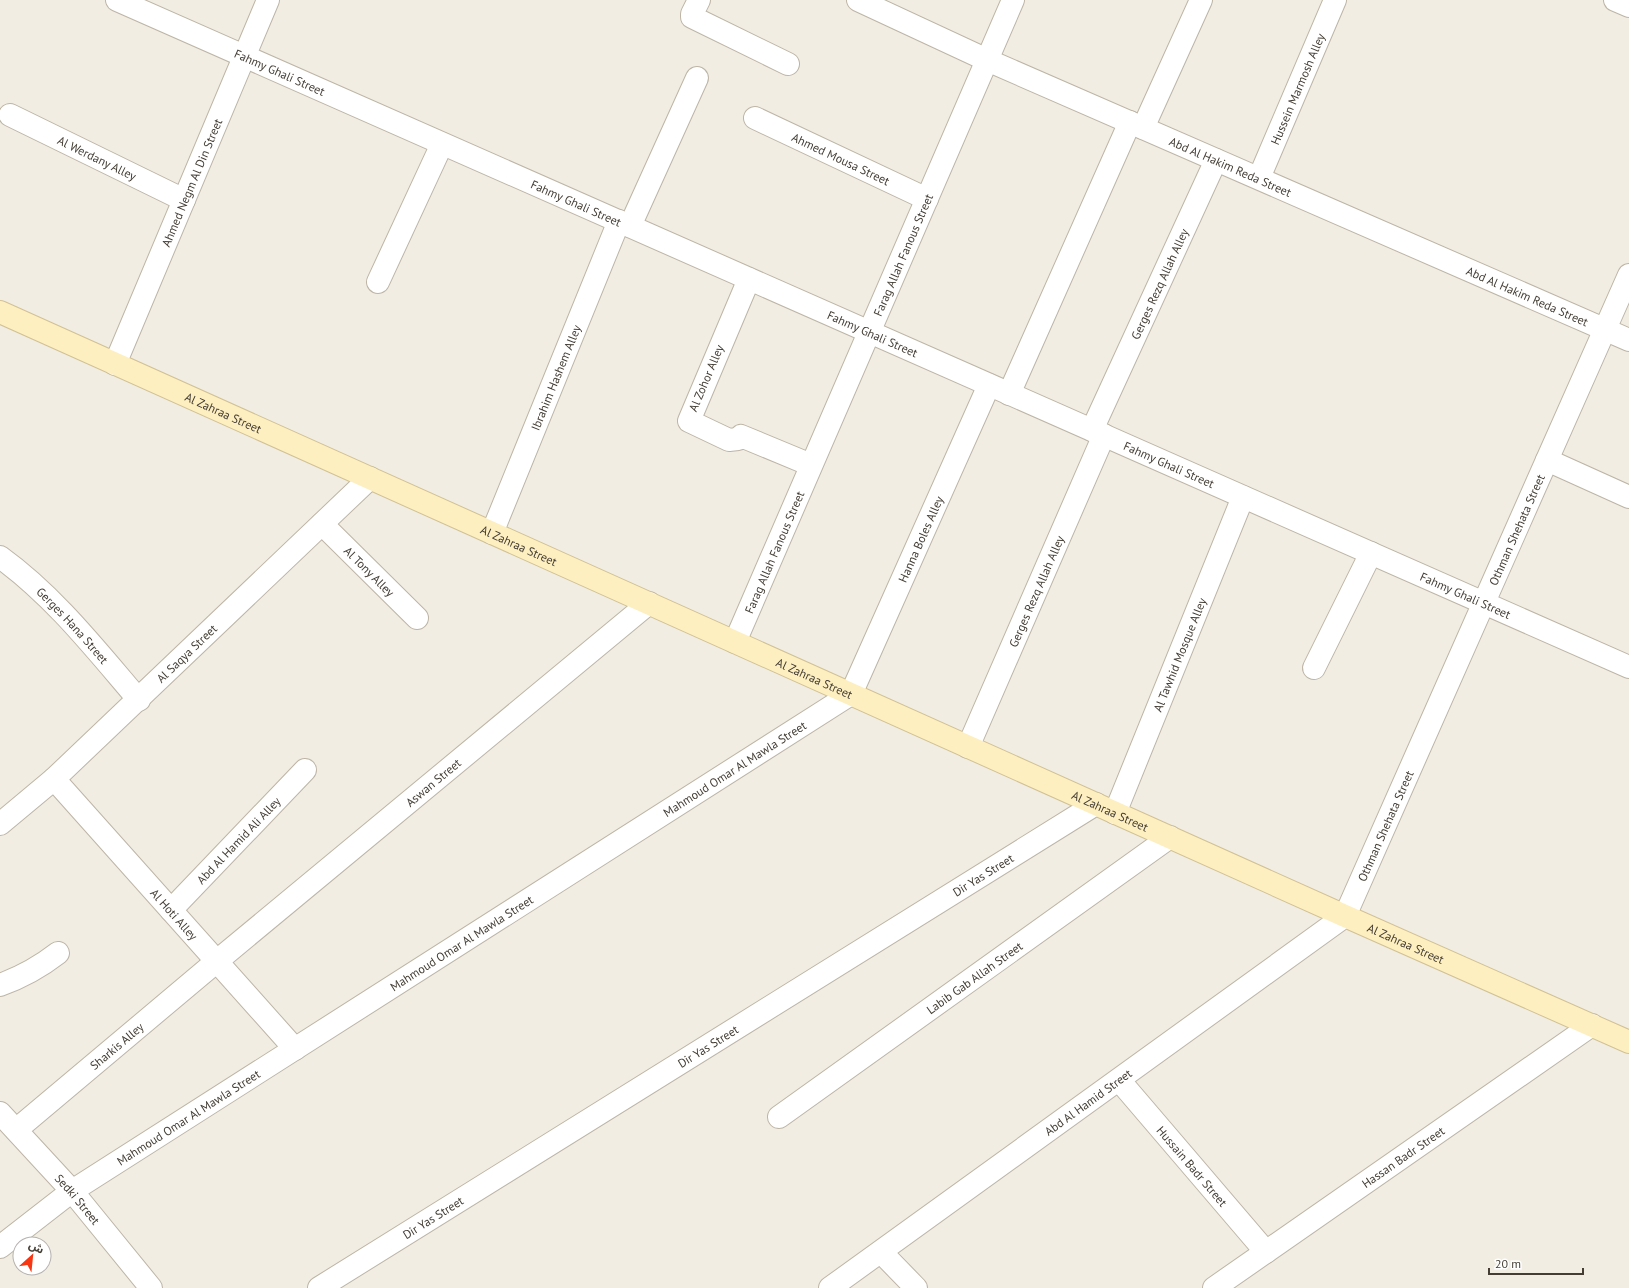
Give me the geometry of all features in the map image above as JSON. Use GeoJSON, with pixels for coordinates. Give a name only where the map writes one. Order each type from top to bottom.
{"type":"FeatureCollection","features":[{"type":"Feature","properties":{"kind":"street","name":"Fahmy Ghali Street"},"geometry":{"type":"LineString","coordinates":[[117,0],[1629,667]]}},
{"type":"Feature","properties":{"kind":"street","name":"Ahmed Negm Al Din Street"},"geometry":{"type":"LineString","coordinates":[[115,364],[268,0]]}},
{"type":"Feature","properties":{"kind":"street"},"geometry":{"type":"LineString","coordinates":[[699,0],[692,17],[788,64]]}},
{"type":"Feature","properties":{"kind":"street","name":"Abd Al Hakim Reda Street"},"geometry":{"type":"LineString","coordinates":[[858,0],[987,60],[1629,340]]}},
{"type":"Feature","properties":{"kind":"street","name":"Farag Allah Fanous Street"},"geometry":{"type":"LineString","coordinates":[[735,642],[1013,0]]}},
{"type":"Feature","properties":{"kind":"street"},"geometry":{"type":"LineString","coordinates":[[1009,394],[1136,125],[1202,0]]}},
{"type":"Feature","properties":{"kind":"street","name":"Hussein Marmosh Alley"},"geometry":{"type":"LineString","coordinates":[[1259,178],[1335,0]]}},
{"type":"Feature","properties":{"kind":"street"},"geometry":{"type":"LineString","coordinates":[[1615,0],[1629,6]]}},
{"type":"Feature","properties":{"kind":"street","name":"Ibrahim Hashem Alley"},"geometry":{"type":"LineString","coordinates":[[492,533],[624,224],[697,78]]}},
{"type":"Feature","properties":{"kind":"street","name":"Al Werdany Alley"},"geometry":{"type":"LineString","coordinates":[[10,115],[184,200]]}},
{"type":"Feature","properties":{"kind":"street","name":"Ahmed Mousa Street"},"geometry":{"type":"LineString","coordinates":[[755,118],[927,199]]}},
{"type":"Feature","properties":{"kind":"street"},"geometry":{"type":"LineString","coordinates":[[378,282],[442,144]]}},
{"type":"Feature","properties":{"kind":"street","name":"Gerges Rezq Allah Alley"},"geometry":{"type":"LineString","coordinates":[[968,747],[1098,433],[1216,160]]}},
{"type":"Feature","properties":{"kind":"street","name":"Othman Shehata Street"},"geometry":{"type":"LineString","coordinates":[[1345,916],[1629,275]]}},
{"type":"Feature","properties":{"kind":"street","name":"Al Zohor Alley"},"geometry":{"type":"LineString","coordinates":[[749,279],[689,420],[728,440],[738,439],[742,436],[811,465]]}},
{"type":"Feature","properties":{"kind":"street","name":"Al Zahraa Street"},"geometry":{"type":"LineString","coordinates":[[0,312],[1105,809],[1629,1042]]}},
{"type":"Feature","properties":{"kind":"street","name":"Hanna Boles Alley"},"geometry":{"type":"LineString","coordinates":[[851,694],[989,385]]}},
{"type":"Feature","properties":{"kind":"street"},"geometry":{"type":"LineString","coordinates":[[1547,460],[1629,497]]}},
{"type":"Feature","properties":{"kind":"street","name":"Al Saqya Street"},"geometry":{"type":"LineString","coordinates":[[0,824],[54,780],[370,478]]}},
{"type":"Feature","properties":{"kind":"street","name":"Al Tawhid Mosque Alley"},"geometry":{"type":"LineString","coordinates":[[1105,809],[1243,497]]}},
{"type":"Feature","properties":{"kind":"street","name":"Al Tony Alley"},"geometry":{"type":"LineString","coordinates":[[322,524],[417,618]]}},
{"type":"Feature","properties":{"kind":"street"},"geometry":{"type":"LineString","coordinates":[[1314,668],[1370,553]]}},
{"type":"Feature","properties":{"kind":"street","name":"Gerges Hana Street"},"geometry":{"type":"LineString","coordinates":[[0,557],[30,581],[61,612],[139,700]]}},
{"type":"Feature","properties":{"kind":"street","name":"Aswan Street"},"geometry":{"type":"LineString","coordinates":[[217,962],[649,603]]}},
{"type":"Feature","properties":{"kind":"street","name":"Mahmoud Omar Al Mawla Street"},"geometry":{"type":"LineString","coordinates":[[0,1247],[72,1191],[851,694]]}},
{"type":"Feature","properties":{"kind":"street","name":"Abd Al Hamid Ali Alley"},"geometry":{"type":"LineString","coordinates":[[171,910],[305,770]]}},
{"type":"Feature","properties":{"kind":"street","name":"Al Hoti Alley"},"geometry":{"type":"LineString","coordinates":[[54,780],[296,1049]]}},
{"type":"Feature","properties":{"kind":"street","name":"Dir Yas Street"},"geometry":{"type":"LineString","coordinates":[[319,1288],[1105,809]]}},
{"type":"Feature","properties":{"kind":"street","name":"Labib Gab Allah Street"},"geometry":{"type":"LineString","coordinates":[[779,1117],[1170,837]]}},
{"type":"Feature","properties":{"kind":"street","name":"Abd Al Hamid Street"},"geometry":{"type":"LineString","coordinates":[[830,1288],[1345,916]]}},
{"type":"Feature","properties":{"kind":"street"},"geometry":{"type":"LineString","coordinates":[[0,985],[23,976],[42,965],[58,953]]}},
{"type":"Feature","properties":{"kind":"street","name":"Sharkis Alley"},"geometry":{"type":"LineString","coordinates":[[16,1130],[217,962]]}},
{"type":"Feature","properties":{"kind":"street","name":"Hassan Badr Street"},"geometry":{"type":"LineString","coordinates":[[1214,1288],[1592,1025]]}},
{"type":"Feature","properties":{"kind":"street","name":"Hussain Badr Street"},"geometry":{"type":"LineString","coordinates":[[1119,1080],[1266,1252]]}},
{"type":"Feature","properties":{"kind":"street","name":"Sedki Street"},"geometry":{"type":"LineString","coordinates":[[0,1113],[72,1191],[152,1288]]}},
{"type":"Feature","properties":{"kind":"street"},"geometry":{"type":"LineString","coordinates":[[881,1252],[916,1288]]}}]}
